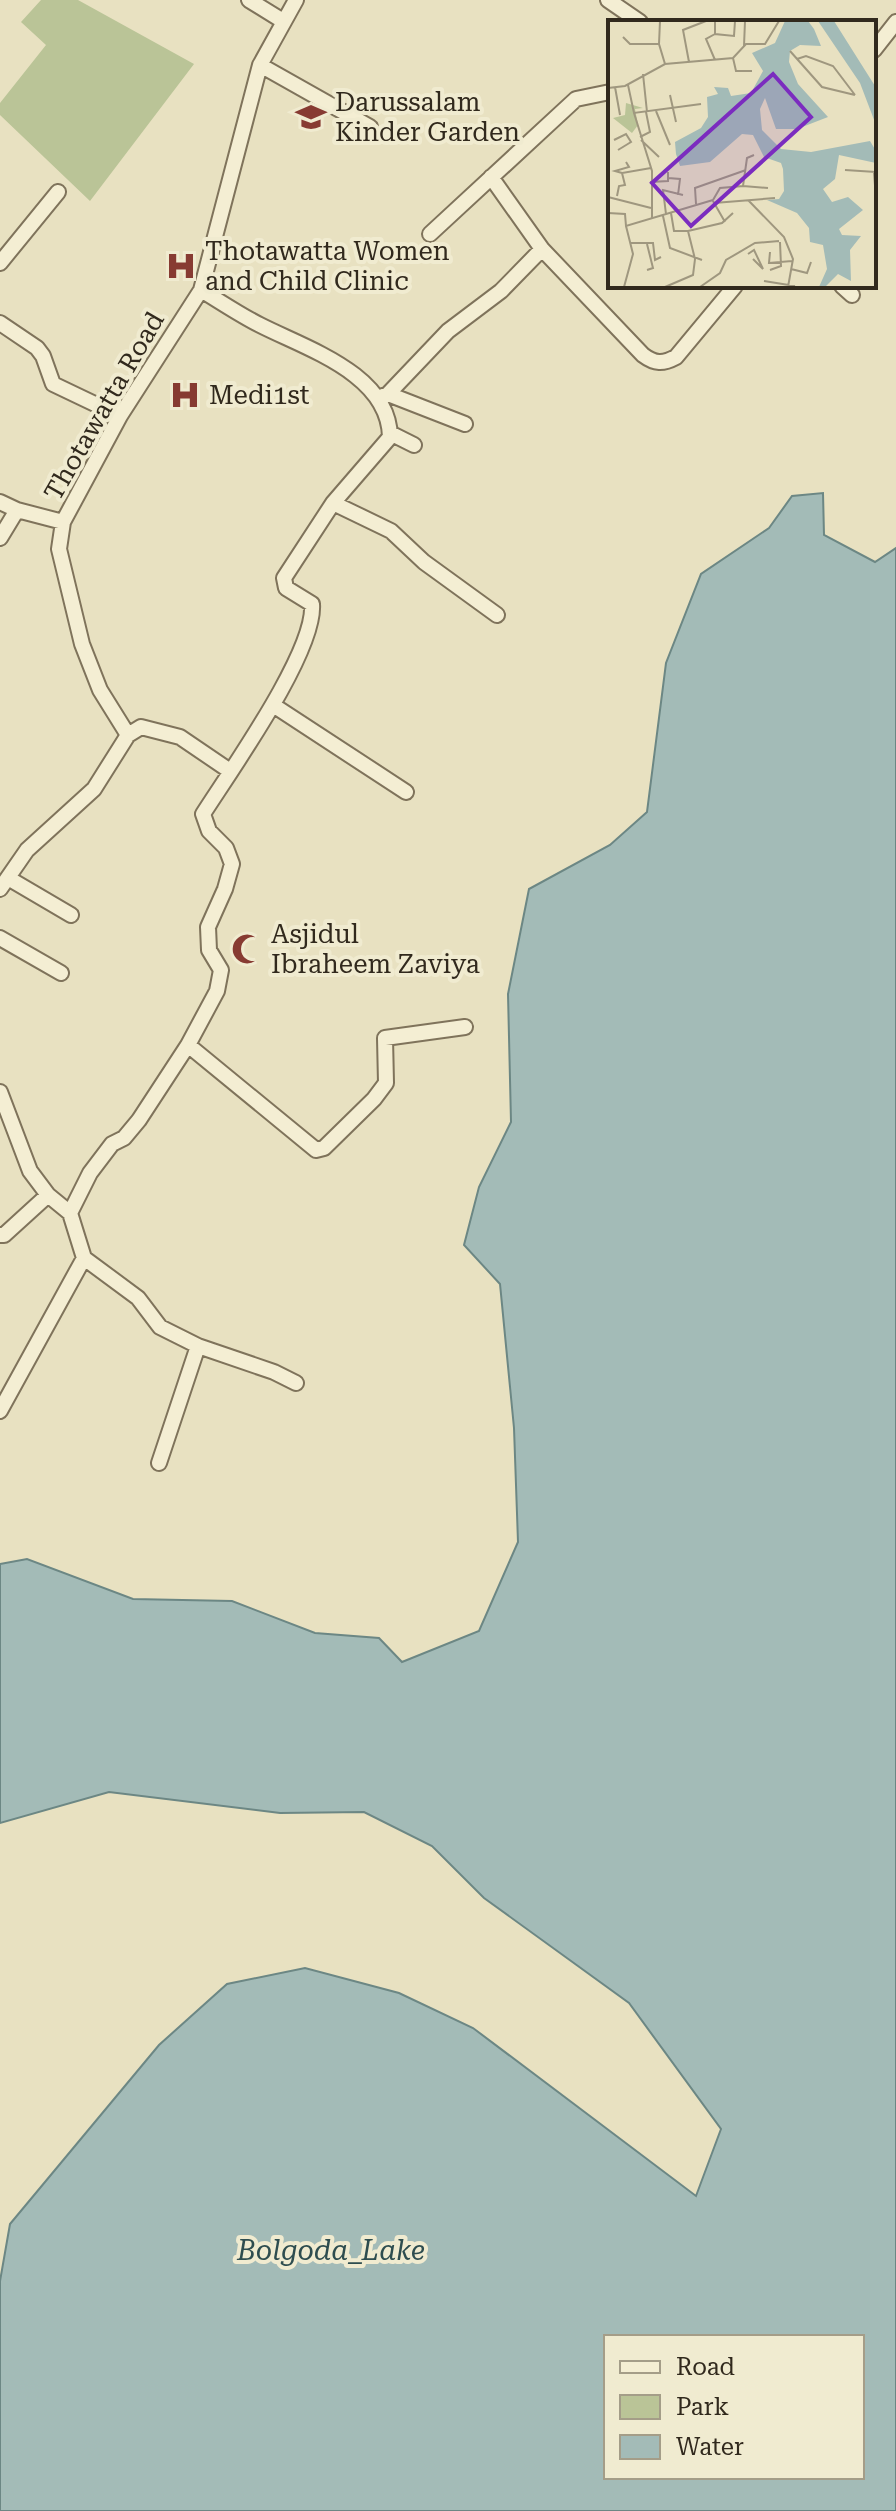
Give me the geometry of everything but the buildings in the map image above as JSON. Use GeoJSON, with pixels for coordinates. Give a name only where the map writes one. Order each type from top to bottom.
{"type":"FeatureCollection","features":[{"type":"Feature","properties":{"kind":"street"},"geometry":{"type":"LineString","coordinates":[[249,0],[283,21]]}},
{"type":"Feature","properties":{"kind":"street","name":"Thotawatta Road"},"geometry":{"type":"LineString","coordinates":[[63,522],[120,416],[201,290],[260,65],[296,0]]}},
{"type":"Feature","properties":{"kind":"street"},"geometry":{"type":"LineString","coordinates":[[608,0],[637,20]]}},
{"type":"Feature","properties":{"kind":"street"},"geometry":{"type":"LineString","coordinates":[[876,47],[896,22]]}},
{"type":"Feature","properties":{"kind":"street"},"geometry":{"type":"LineString","coordinates":[[260,65],[370,127]]}},
{"type":"Feature","properties":{"kind":"street"},"geometry":{"type":"LineString","coordinates":[[430,234],[576,99],[608,92]]}},
{"type":"Feature","properties":{"kind":"street"},"geometry":{"type":"LineString","coordinates":[[491,177],[542,249],[654,363],[676,357],[733,288]]}},
{"type":"Feature","properties":{"kind":"street"},"geometry":{"type":"LineString","coordinates":[[0,263],[58,192]]}},
{"type":"Feature","properties":{"kind":"street"},"geometry":{"type":"LineString","coordinates":[[383,396],[448,331],[501,291],[542,249]]}},
{"type":"Feature","properties":{"kind":"street"},"geometry":{"type":"LineString","coordinates":[[201,290],[348,370],[383,396],[465,424]]}},
{"type":"Feature","properties":{"kind":"street"},"geometry":{"type":"LineString","coordinates":[[0,323],[37,348],[53,384],[120,416]]}},
{"type":"Feature","properties":{"kind":"street"},"geometry":{"type":"LineString","coordinates":[[70,1213],[90,1173],[112,1144],[124,1138],[139,1120],[188,1045],[217,991],[221,970],[209,950],[208,927],[232,864],[226,848],[209,831],[203,814],[273,705],[313,620],[312,604],[286,588],[284,578],[333,503],[390,437],[390,421],[383,396]]}},
{"type":"Feature","properties":{"kind":"street"},"geometry":{"type":"LineString","coordinates":[[390,433],[414,445]]}},
{"type":"Feature","properties":{"kind":"street"},"geometry":{"type":"LineString","coordinates":[[0,502],[17,510],[63,522],[59,549],[82,644],[100,690],[128,735]]}},
{"type":"Feature","properties":{"kind":"street"},"geometry":{"type":"LineString","coordinates":[[333,503],[391,531],[424,562],[497,615]]}},
{"type":"Feature","properties":{"kind":"street"},"geometry":{"type":"LineString","coordinates":[[0,538],[17,510]]}},
{"type":"Feature","properties":{"kind":"street"},"geometry":{"type":"LineString","coordinates":[[273,705],[406,792]]}},
{"type":"Feature","properties":{"kind":"street"},"geometry":{"type":"LineString","coordinates":[[71,915],[4,884],[27,850],[94,789],[128,735],[141,727],[180,737],[230,771]]}},
{"type":"Feature","properties":{"kind":"street"},"geometry":{"type":"LineString","coordinates":[[0,938],[61,973]]}},
{"type":"Feature","properties":{"kind":"street"},"geometry":{"type":"LineString","coordinates":[[188,1045],[316,1150],[324,1148],[386,1083],[385,1038],[465,1027]]}},
{"type":"Feature","properties":{"kind":"street"},"geometry":{"type":"LineString","coordinates":[[0,1092],[30,1171],[48,1195],[70,1213],[84,1258],[138,1298],[160,1327],[198,1346],[274,1372],[296,1383]]}},
{"type":"Feature","properties":{"kind":"street"},"geometry":{"type":"LineString","coordinates":[[0,1235],[4,1235],[48,1195]]}},
{"type":"Feature","properties":{"kind":"street"},"geometry":{"type":"LineString","coordinates":[[0,1411],[84,1258]]}},
{"type":"Feature","properties":{"kind":"street"},"geometry":{"type":"LineString","coordinates":[[159,1463],[198,1346]]}},
{"type":"Feature","properties":{"kind":"green space"},"geometry":{"type":"Polygon","coordinates":[[[41,0],[78,0],[194,64],[90,201],[0,115],[0,103],[46,45],[21,22],[41,0]]]}},
{"type":"Feature","properties":{"kind":"water","name":"Bolgoda_Lake"},"geometry":{"type":"Polygon","coordinates":[[[823,493],[824,535],[875,562],[896,548],[896,2511],[0,2511],[0,2281],[10,2224],[159,2045],[227,1984],[305,1968],[399,1993],[473,2028],[696,2196],[721,2129],[629,2003],[484,1898],[432,1846],[364,1812],[280,1813],[109,1792],[0,1823],[0,1564],[27,1559],[133,1599],[232,1601],[315,1633],[379,1638],[402,1662],[479,1631],[518,1542],[514,1428],[500,1284],[464,1245],[479,1187],[511,1122],[508,994],[529,889],[610,845],[647,812],[666,663],[701,574],[769,528],[792,496],[823,493]]]}},
{"type":"Feature","properties":{"kind":"place","name":"Darussalam Kinder Garden"},"geometry":{"type":"Point","coordinates":[311,117]}},
{"type":"Feature","properties":{"kind":"place","name":"Thotawatta Women and Child Clinic"},"geometry":{"type":"Point","coordinates":[181,266]}},
{"type":"Feature","properties":{"kind":"place","name":"Medi1st"},"geometry":{"type":"Point","coordinates":[185,395]}},
{"type":"Feature","properties":{"kind":"place","name":"Asjidul Ibraheem Zaviya"},"geometry":{"type":"Point","coordinates":[247,949]}}]}
